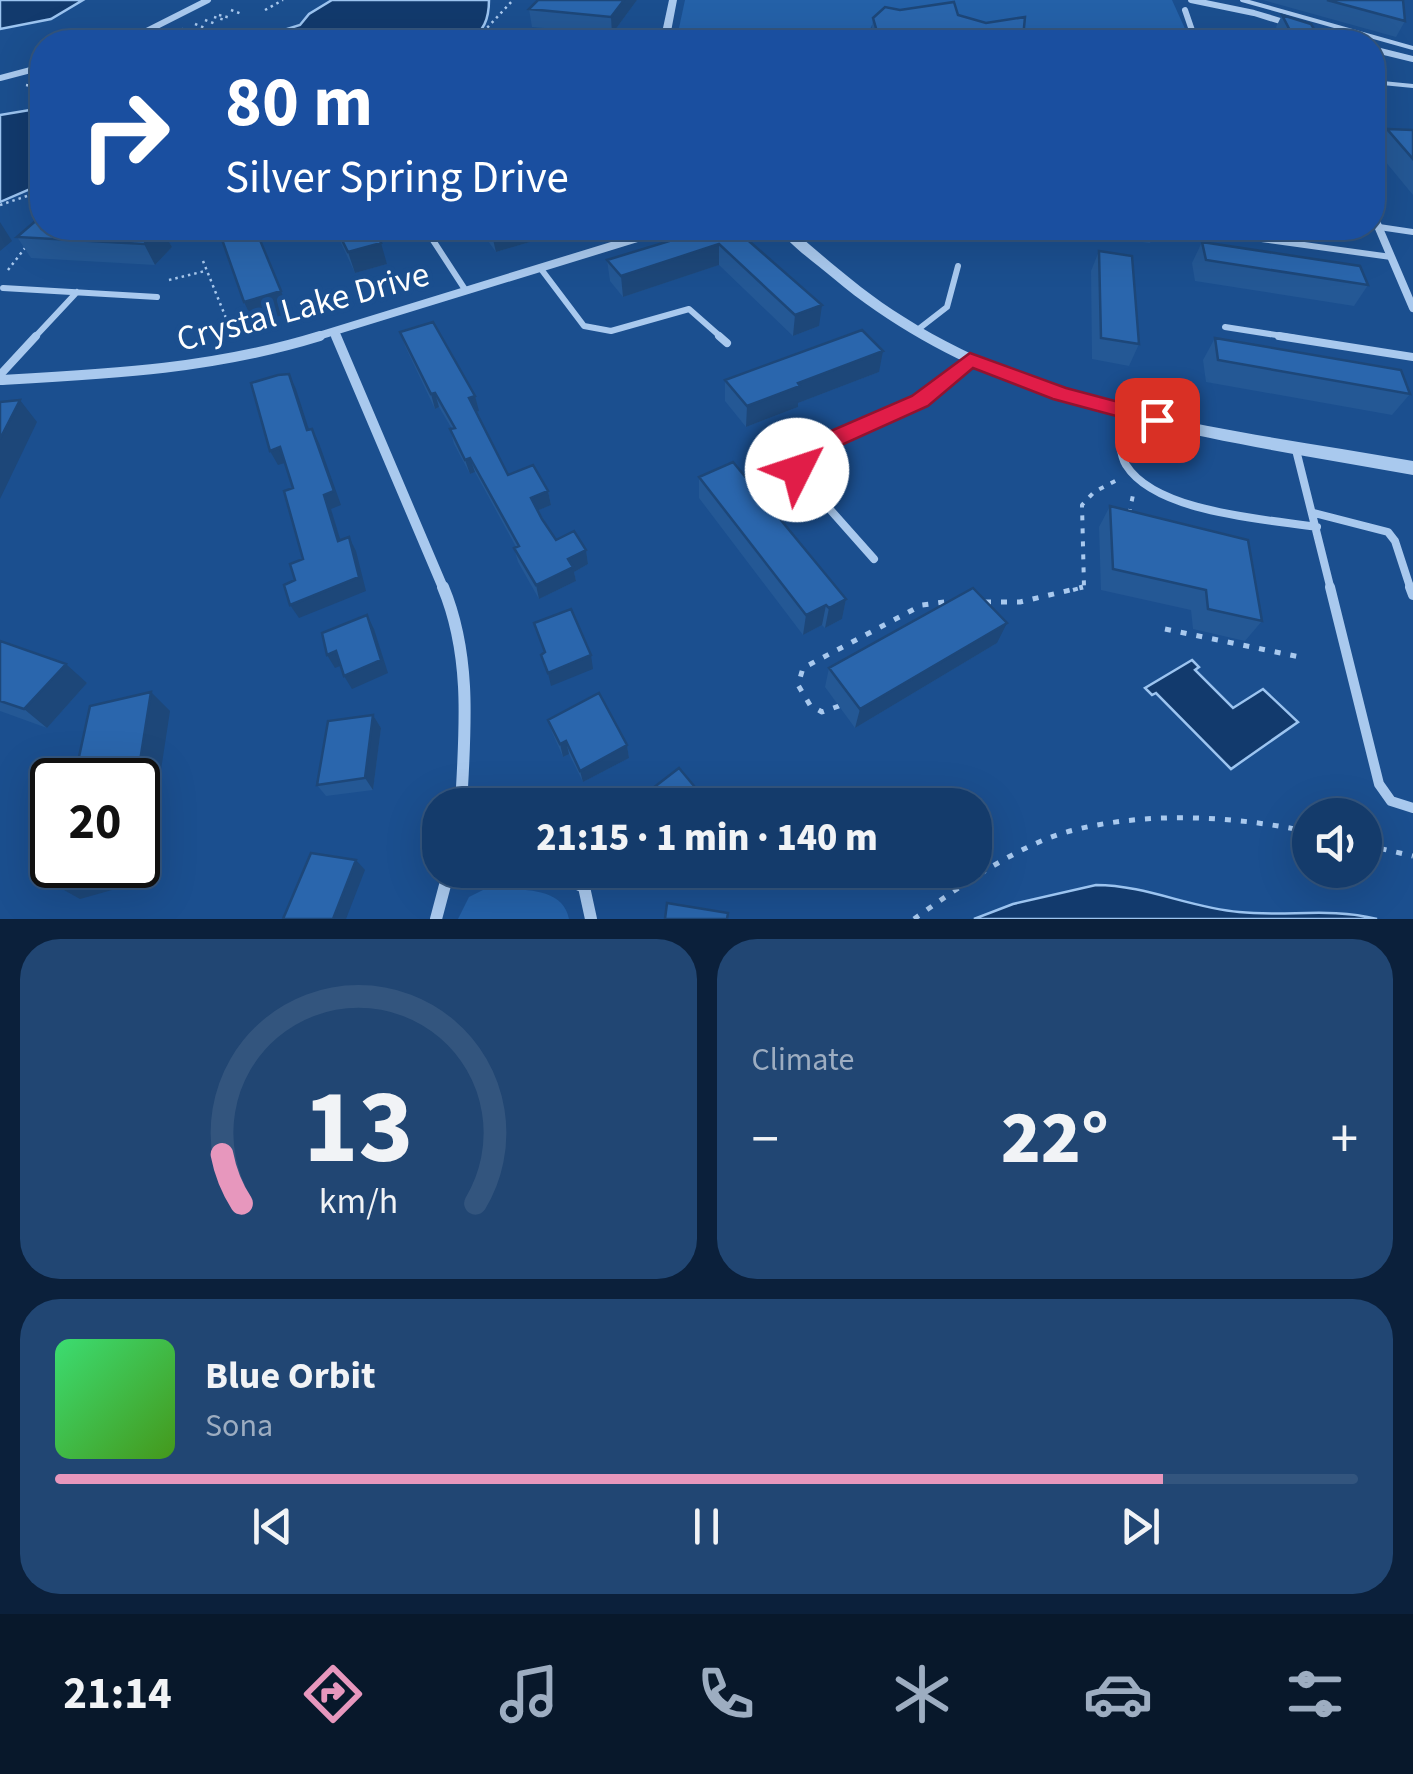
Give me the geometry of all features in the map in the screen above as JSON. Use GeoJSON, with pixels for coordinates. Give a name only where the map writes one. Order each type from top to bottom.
{"type":"FeatureCollection","features":[{"type":"Feature","properties":{"kind":"street"},"geometry":{"type":"LineString","coordinates":[[149,30],[208,0]]}},
{"type":"Feature","properties":{"kind":"street"},"geometry":{"type":"LineString","coordinates":[[667,30],[673,0]]}},
{"type":"Feature","properties":{"kind":"street"},"geometry":{"type":"LineString","coordinates":[[1191,0],[1310,30]]}},
{"type":"Feature","properties":{"kind":"street"},"geometry":{"type":"LineString","coordinates":[[1185,10],[1192,30]]}},
{"type":"Feature","properties":{"kind":"street"},"geometry":{"type":"LineString","coordinates":[[1385,52],[1413,59]]}},
{"type":"Feature","properties":{"kind":"street"},"geometry":{"type":"LineString","coordinates":[[0,78],[30,70]]}},
{"type":"Feature","properties":{"kind":"street","name":"Crystal Lake Drive"},"geometry":{"type":"LineString","coordinates":[[0,378],[175,370],[248,357],[632,240]]}},
{"type":"Feature","properties":{"kind":"street"},"geometry":{"type":"LineString","coordinates":[[797,240],[854,289],[916,331],[1019,380],[1119,411],[1413,468]]}},
{"type":"Feature","properties":{"kind":"street"},"geometry":{"type":"LineString","coordinates":[[1385,240],[1412,304]]}},
{"type":"Feature","properties":{"kind":"street"},"geometry":{"type":"LineString","coordinates":[[335,333],[451,606],[462,658],[466,708],[462,788]]}},
{"type":"Feature","properties":{"kind":"street"},"geometry":{"type":"LineString","coordinates":[[436,919],[444,888]]}},
{"type":"Feature","properties":{"kind":"street"},"geometry":{"type":"LineString","coordinates":[[584,888],[591,919]]}},
{"type":"Feature","properties":{"kind":"lane"},"geometry":{"type":"LineString","coordinates":[[1242,0],[1349,30]]}},
{"type":"Feature","properties":{"kind":"lane"},"geometry":{"type":"LineString","coordinates":[[1385,40],[1413,48]]}},
{"type":"Feature","properties":{"kind":"lane"},"geometry":{"type":"LineString","coordinates":[[1385,83],[1413,86]]}},
{"type":"Feature","properties":{"kind":"lane"},"geometry":{"type":"LineString","coordinates":[[1385,228],[1413,232]]}},
{"type":"Feature","properties":{"kind":"lane"},"geometry":{"type":"LineString","coordinates":[[433,240],[466,291]]}},
{"type":"Feature","properties":{"kind":"lane"},"geometry":{"type":"LineString","coordinates":[[1269,240],[1392,257]]}},
{"type":"Feature","properties":{"kind":"lane"},"geometry":{"type":"LineString","coordinates":[[916,331],[947,308],[958,266]]}},
{"type":"Feature","properties":{"kind":"lane"},"geometry":{"type":"LineString","coordinates":[[541,269],[584,326],[592,330],[611,332],[672,310],[688,309],[727,342]]}},
{"type":"Feature","properties":{"kind":"lane"},"geometry":{"type":"LineString","coordinates":[[3,288],[157,297]]}},
{"type":"Feature","properties":{"kind":"lane"},"geometry":{"type":"LineString","coordinates":[[0,378],[78,292]]}},
{"type":"Feature","properties":{"kind":"lane"},"geometry":{"type":"LineString","coordinates":[[1226,327],[1413,357]]}},
{"type":"Feature","properties":{"kind":"lane"},"geometry":{"type":"LineString","coordinates":[[874,560],[803,479],[798,462],[811,449],[920,401],[970,360]]}},
{"type":"Feature","properties":{"kind":"lane"},"geometry":{"type":"LineString","coordinates":[[1119,411],[1123,462],[1152,491],[1317,528]]}},
{"type":"Feature","properties":{"kind":"lane"},"geometry":{"type":"LineString","coordinates":[[1295,446],[1378,784],[1391,801],[1413,808]]}},
{"type":"Feature","properties":{"kind":"lane"},"geometry":{"type":"LineString","coordinates":[[1314,513],[1388,532],[1395,541],[1413,595]]}},
{"type":"Feature","properties":{"kind":"path"},"geometry":{"type":"LineString","coordinates":[[265,10],[282,0]]}},
{"type":"Feature","properties":{"kind":"path"},"geometry":{"type":"LineString","coordinates":[[485,30],[514,0]]}},
{"type":"Feature","properties":{"kind":"path"},"geometry":{"type":"LineString","coordinates":[[231,10],[242,14]]}},
{"type":"Feature","properties":{"kind":"path"},"geometry":{"type":"LineString","coordinates":[[220,14],[231,18]]}},
{"type":"Feature","properties":{"kind":"path"},"geometry":{"type":"LineString","coordinates":[[214,17],[225,20]]}},
{"type":"Feature","properties":{"kind":"path"},"geometry":{"type":"LineString","coordinates":[[205,20],[216,24]]}},
{"type":"Feature","properties":{"kind":"path"},"geometry":{"type":"LineString","coordinates":[[871,30],[882,23]]}},
{"type":"Feature","properties":{"kind":"path"},"geometry":{"type":"LineString","coordinates":[[195,24],[205,28]]}},
{"type":"Feature","properties":{"kind":"path"},"geometry":{"type":"LineString","coordinates":[[0,205],[30,195]]}},
{"type":"Feature","properties":{"kind":"path"},"geometry":{"type":"LineString","coordinates":[[8,270],[26,247]]}},
{"type":"Feature","properties":{"kind":"path"},"geometry":{"type":"LineString","coordinates":[[204,262],[204,271],[230,328]]}},
{"type":"Feature","properties":{"kind":"path"},"geometry":{"type":"LineString","coordinates":[[169,280],[204,271]]}},
{"type":"Feature","properties":{"kind":"path"},"geometry":{"type":"LineString","coordinates":[[987,610],[978,601],[1020,602],[1084,587],[1082,505],[1094,492],[1118,478]]}},
{"type":"Feature","properties":{"kind":"path"},"geometry":{"type":"LineString","coordinates":[[1130,518],[1129,503],[1134,494]]}},
{"type":"Feature","properties":{"kind":"path"},"geometry":{"type":"LineString","coordinates":[[840,706],[822,712],[810,705],[798,685],[803,668],[922,605],[965,598]]}},
{"type":"Feature","properties":{"kind":"path"},"geometry":{"type":"LineString","coordinates":[[1165,629],[1300,657]]}},
{"type":"Feature","properties":{"kind":"path"},"geometry":{"type":"LineString","coordinates":[[914,919],[983,871],[1072,830],[1159,818],[1264,822],[1292,828]]}},
{"type":"Feature","properties":{"kind":"path"},"geometry":{"type":"LineString","coordinates":[[1382,849],[1413,856]]}},
{"type":"Feature","properties":{"kind":"shaded area"},"geometry":{"type":"Polygon","coordinates":[[[0,0],[83,0],[51,19],[0,29],[0,0]]]}},
{"type":"Feature","properties":{"kind":"shaded area"},"geometry":{"type":"Polygon","coordinates":[[[332,0],[489,0],[480,30],[284,30],[300,25],[309,14],[332,0]]]}},
{"type":"Feature","properties":{"kind":"shaded area"},"geometry":{"type":"Polygon","coordinates":[[[685,0],[1172,0],[1186,30],[941,30],[872,25],[870,30],[679,30],[685,0]]]}},
{"type":"Feature","properties":{"kind":"shaded area"},"geometry":{"type":"Polygon","coordinates":[[[30,110],[30,189],[0,202],[0,115],[30,110]]]}},
{"type":"Feature","properties":{"kind":"shaded area"},"geometry":{"type":"Polygon","coordinates":[[[1192,660],[1199,667],[1195,670],[1233,708],[1263,689],[1298,722],[1231,769],[1156,693],[1152,695],[1145,688],[1192,660]]]}},
{"type":"Feature","properties":{"kind":"shaded area"},"geometry":{"type":"Polygon","coordinates":[[[1096,885],[1239,912],[1342,914],[1377,919],[974,919],[1013,904],[1096,885]]]}},
{"type":"Feature","properties":{"kind":"shaded area"},"geometry":{"type":"Polygon","coordinates":[[[487,888],[536,891],[557,900],[569,919],[458,919],[469,897],[487,888]]]}},
{"type":"Feature","properties":{"kind":"building"},"geometry":{"type":"Polygon","coordinates":[[[538,0],[624,0],[611,17],[529,9],[538,0]]]}},
{"type":"Feature","properties":{"kind":"building"},"geometry":{"type":"Polygon","coordinates":[[[1327,0],[1403,0],[1405,21],[1327,0]]]}},
{"type":"Feature","properties":{"kind":"building"},"geometry":{"type":"Polygon","coordinates":[[[954,2],[958,15],[986,23],[1025,17],[1024,30],[876,30],[873,18],[885,7],[900,10],[954,2]]]}},
{"type":"Feature","properties":{"kind":"building"},"geometry":{"type":"Polygon","coordinates":[[[1282,15],[1311,24],[1315,30],[1290,30],[1282,15]]]}},
{"type":"Feature","properties":{"kind":"building"},"geometry":{"type":"Polygon","coordinates":[[[1387,129],[1413,130],[1413,159],[1387,129]]]}},
{"type":"Feature","properties":{"kind":"building"},"geometry":{"type":"Polygon","coordinates":[[[30,226],[30,238],[17,237],[30,226]]]}},
{"type":"Feature","properties":{"kind":"building"},"geometry":{"type":"Polygon","coordinates":[[[71,240],[148,240],[144,244],[71,240]]]}},
{"type":"Feature","properties":{"kind":"building"},"geometry":{"type":"Polygon","coordinates":[[[222,240],[260,240],[281,291],[244,302],[222,240]]]}},
{"type":"Feature","properties":{"kind":"building"},"geometry":{"type":"Polygon","coordinates":[[[342,240],[381,243],[348,252],[342,240]]]}},
{"type":"Feature","properties":{"kind":"building"},"geometry":{"type":"Polygon","coordinates":[[[673,240],[748,240],[822,305],[795,315],[719,244],[621,276],[607,260],[673,240]]]}},
{"type":"Feature","properties":{"kind":"building"},"geometry":{"type":"Polygon","coordinates":[[[1202,242],[1360,266],[1368,285],[1206,260],[1202,242]]]}},
{"type":"Feature","properties":{"kind":"building"},"geometry":{"type":"Polygon","coordinates":[[[1099,251],[1132,256],[1139,344],[1101,338],[1099,251]]]}},
{"type":"Feature","properties":{"kind":"building"},"geometry":{"type":"Polygon","coordinates":[[[433,322],[475,396],[469,398],[508,475],[533,465],[548,491],[531,498],[542,519],[556,540],[574,531],[586,550],[568,559],[573,567],[536,585],[514,548],[519,546],[470,458],[465,460],[450,429],[455,428],[435,393],[431,394],[400,332],[433,322]]]}},
{"type":"Feature","properties":{"kind":"building"},"geometry":{"type":"Polygon","coordinates":[[[862,330],[883,351],[747,406],[725,380],[862,330]]]}},
{"type":"Feature","properties":{"kind":"building"},"geometry":{"type":"Polygon","coordinates":[[[1215,338],[1401,370],[1410,394],[1218,360],[1215,338]]]}},
{"type":"Feature","properties":{"kind":"building"},"geometry":{"type":"Polygon","coordinates":[[[289,374],[307,430],[312,429],[334,491],[324,495],[338,541],[349,537],[359,577],[290,605],[284,585],[295,580],[290,564],[303,559],[284,491],[293,488],[280,447],[270,451],[251,383],[289,374]]]}},
{"type":"Feature","properties":{"kind":"building"},"geometry":{"type":"Polygon","coordinates":[[[20,400],[0,439],[0,402],[20,400]]]}},
{"type":"Feature","properties":{"kind":"building"},"geometry":{"type":"Polygon","coordinates":[[[733,462],[846,599],[806,615],[699,477],[733,462]]]}},
{"type":"Feature","properties":{"kind":"building"},"geometry":{"type":"Polygon","coordinates":[[[1110,506],[1248,540],[1262,621],[1208,609],[1206,590],[1113,569],[1110,506]]]}},
{"type":"Feature","properties":{"kind":"building"},"geometry":{"type":"Polygon","coordinates":[[[973,588],[1007,623],[860,709],[829,668],[973,588]]]}},
{"type":"Feature","properties":{"kind":"building"},"geometry":{"type":"Polygon","coordinates":[[[571,609],[591,655],[548,673],[534,623],[571,609]]]}},
{"type":"Feature","properties":{"kind":"building"},"geometry":{"type":"Polygon","coordinates":[[[367,615],[381,660],[344,676],[336,651],[327,655],[322,633],[367,615]]]}},
{"type":"Feature","properties":{"kind":"building"},"geometry":{"type":"Polygon","coordinates":[[[0,641],[66,664],[24,709],[0,701],[0,641]]]}},
{"type":"Feature","properties":{"kind":"building"},"geometry":{"type":"Polygon","coordinates":[[[151,692],[140,758],[79,758],[90,706],[151,692]]]}},
{"type":"Feature","properties":{"kind":"building"},"geometry":{"type":"Polygon","coordinates":[[[599,693],[627,745],[580,771],[566,741],[560,744],[548,720],[599,693]]]}},
{"type":"Feature","properties":{"kind":"building"},"geometry":{"type":"Polygon","coordinates":[[[373,715],[365,778],[317,785],[328,721],[373,715]]]}},
{"type":"Feature","properties":{"kind":"building"},"geometry":{"type":"Polygon","coordinates":[[[679,768],[696,788],[653,788],[679,768]]]}},
{"type":"Feature","properties":{"kind":"building"},"geometry":{"type":"Polygon","coordinates":[[[311,853],[356,860],[333,919],[283,919],[311,853]]]}},
{"type":"Feature","properties":{"kind":"building"},"geometry":{"type":"Polygon","coordinates":[[[667,903],[728,913],[727,919],[665,919],[667,903]]]}},
{"type":"Feature","properties":{"kind":"route"},"geometry":{"type":"LineString","coordinates":[[797,470],[803,454],[920,401],[970,360],[1060,394],[1157,420]]}}]}
